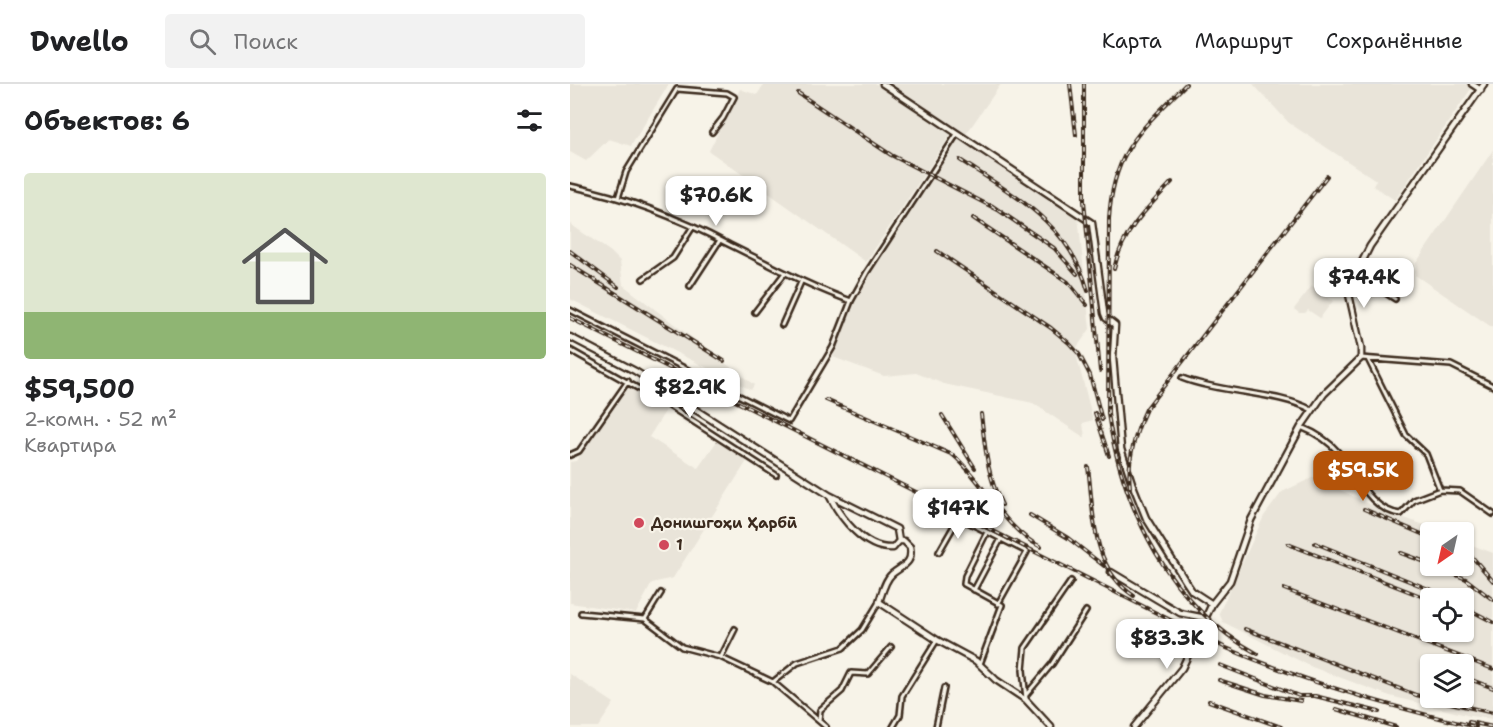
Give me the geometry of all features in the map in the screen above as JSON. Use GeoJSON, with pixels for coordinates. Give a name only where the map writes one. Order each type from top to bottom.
{"type":"FeatureCollection","features":[{"type":"Feature","properties":{"kind":"street"},"geometry":{"type":"LineString","coordinates":[[883,84],[1092,223],[1104,313],[1106,318],[1115,325],[1116,330],[1113,358],[1121,450],[1146,518],[1192,591],[1212,604]]}},
{"type":"Feature","properties":{"kind":"street"},"geometry":{"type":"LineString","coordinates":[[1472,84],[1480,90]]}},
{"type":"Feature","properties":{"kind":"street"},"geometry":{"type":"LineString","coordinates":[[1361,358],[1349,287],[1370,246],[1484,84]]}},
{"type":"Feature","properties":{"kind":"street"},"geometry":{"type":"LineString","coordinates":[[618,198],[626,172],[677,89],[727,93],[734,97],[723,118],[712,132]]}},
{"type":"Feature","properties":{"kind":"street"},"geometry":{"type":"LineString","coordinates":[[570,310],[789,422],[833,347],[851,301],[867,272],[957,134]]}},
{"type":"Feature","properties":{"kind":"street"},"geometry":{"type":"LineString","coordinates":[[570,186],[618,198],[692,228],[801,282],[851,301]]}},
{"type":"Feature","properties":{"kind":"street"},"geometry":{"type":"LineString","coordinates":[[643,279],[673,258],[692,228]]}},
{"type":"Feature","properties":{"kind":"street"},"geometry":{"type":"LineString","coordinates":[[690,286],[720,240]]}},
{"type":"Feature","properties":{"kind":"street"},"geometry":{"type":"LineString","coordinates":[[755,312],[784,274]]}},
{"type":"Feature","properties":{"kind":"street"},"geometry":{"type":"LineString","coordinates":[[782,325],[801,282]]}},
{"type":"Feature","properties":{"kind":"street"},"geometry":{"type":"LineString","coordinates":[[1349,287],[1384,292],[1395,299]]}},
{"type":"Feature","properties":{"kind":"street"},"geometry":{"type":"LineString","coordinates":[[570,337],[648,379],[829,495],[897,529],[899,541]]}},
{"type":"Feature","properties":{"kind":"street"},"geometry":{"type":"LineString","coordinates":[[570,350],[666,404],[776,475]]}},
{"type":"Feature","properties":{"kind":"street"},"geometry":{"type":"LineString","coordinates":[[1361,358],[1451,365],[1493,386]]}},
{"type":"Feature","properties":{"kind":"street"},"geometry":{"type":"LineString","coordinates":[[1134,727],[1182,668],[1212,604],[1230,581],[1251,520],[1301,427],[1324,394],[1361,358]]}},
{"type":"Feature","properties":{"kind":"street"},"geometry":{"type":"LineString","coordinates":[[1368,359],[1406,435],[1426,454],[1440,490]]}},
{"type":"Feature","properties":{"kind":"street"},"geometry":{"type":"LineString","coordinates":[[1182,378],[1239,393],[1300,404],[1312,410]]}},
{"type":"Feature","properties":{"kind":"street"},"geometry":{"type":"LineString","coordinates":[[641,389],[648,379]]}},
{"type":"Feature","properties":{"kind":"street"},"geometry":{"type":"LineString","coordinates":[[570,455],[579,451],[628,381]]}},
{"type":"Feature","properties":{"kind":"street"},"geometry":{"type":"LineString","coordinates":[[666,404],[688,404]]}},
{"type":"Feature","properties":{"kind":"street"},"geometry":{"type":"LineString","coordinates":[[1301,427],[1319,434],[1340,454],[1355,479],[1390,512],[1401,514],[1414,500],[1440,490],[1460,491],[1493,513]]}},
{"type":"Feature","properties":{"kind":"street"},"geometry":{"type":"LineString","coordinates":[[772,682],[797,663],[843,648],[862,630],[893,573],[905,567],[909,560],[910,547],[904,541],[899,541],[889,548],[871,541],[842,519],[829,495]]}},
{"type":"Feature","properties":{"kind":"street"},"geometry":{"type":"LineString","coordinates":[[934,505],[1027,552],[998,603]]}},
{"type":"Feature","properties":{"kind":"street"},"geometry":{"type":"LineString","coordinates":[[939,552],[959,517]]}},
{"type":"Feature","properties":{"kind":"street"},"geometry":{"type":"LineString","coordinates":[[980,664],[1002,605],[964,585],[965,576],[987,532]]}},
{"type":"Feature","properties":{"kind":"street"},"geometry":{"type":"LineString","coordinates":[[974,590],[1001,539]]}},
{"type":"Feature","properties":{"kind":"street"},"geometry":{"type":"LineString","coordinates":[[1111,572],[1180,613],[1205,618]]}},
{"type":"Feature","properties":{"kind":"street"},"geometry":{"type":"LineString","coordinates":[[1026,698],[1023,670],[1025,648],[1071,581]]}},
{"type":"Feature","properties":{"kind":"street"},"geometry":{"type":"LineString","coordinates":[[645,619],[662,592]]}},
{"type":"Feature","properties":{"kind":"street"},"geometry":{"type":"LineString","coordinates":[[879,602],[937,640],[980,664],[996,680],[1026,698],[1051,727]]}},
{"type":"Feature","properties":{"kind":"street"},"geometry":{"type":"LineString","coordinates":[[1026,698],[1052,664],[1086,611]]}},
{"type":"Feature","properties":{"kind":"street"},"geometry":{"type":"LineString","coordinates":[[581,613],[645,619],[682,647],[720,657],[772,682],[826,727]]}},
{"type":"Feature","properties":{"kind":"street"},"geometry":{"type":"LineString","coordinates":[[720,657],[735,629]]}},
{"type":"Feature","properties":{"kind":"street"},"geometry":{"type":"LineString","coordinates":[[893,727],[900,715],[902,696],[937,640]]}},
{"type":"Feature","properties":{"kind":"street"},"geometry":{"type":"LineString","coordinates":[[819,721],[820,710],[842,691],[851,673],[868,674],[891,647]]}},
{"type":"Feature","properties":{"kind":"street"},"geometry":{"type":"LineString","coordinates":[[936,727],[944,688]]}},
{"type":"Feature","properties":{"kind":"shaded area"},"geometry":{"type":"Polygon","coordinates":[[[570,84],[669,84],[631,146],[609,139],[586,161],[570,152],[570,84]]]}},
{"type":"Feature","properties":{"kind":"shaded area"},"geometry":{"type":"Polygon","coordinates":[[[764,84],[877,84],[951,134],[866,262],[709,151],[740,89],[757,95],[764,84]]]}},
{"type":"Feature","properties":{"kind":"shaded area"},"geometry":{"type":"Polygon","coordinates":[[[887,84],[1001,84],[964,137],[887,84]]]}},
{"type":"Feature","properties":{"kind":"shaded area"},"geometry":{"type":"Polygon","coordinates":[[[1253,84],[1470,84],[1473,86],[1395,200],[1373,186],[1376,180],[1289,123],[1253,84]]]}},
{"type":"Feature","properties":{"kind":"shaded area"},"geometry":{"type":"Polygon","coordinates":[[[958,136],[1078,216],[1090,329],[1075,350],[1093,420],[1083,423],[1085,438],[1033,403],[944,384],[916,373],[884,376],[833,357],[857,292],[958,136]]]}},
{"type":"Feature","properties":{"kind":"shaded area"},"geometry":{"type":"Polygon","coordinates":[[[1493,150],[1493,328],[1415,275],[1416,263],[1493,150]]]}},
{"type":"Feature","properties":{"kind":"shaded area"},"geometry":{"type":"Polygon","coordinates":[[[570,224],[611,252],[620,261],[623,285],[754,385],[751,390],[570,299],[570,224]]]}},
{"type":"Feature","properties":{"kind":"shaded area"},"geometry":{"type":"Polygon","coordinates":[[[1312,286],[1333,301],[1320,318],[1308,310],[1305,313],[1299,313],[1294,309],[1312,286]]]}},
{"type":"Feature","properties":{"kind":"shaded area","name":"Донишгоҳи Ҳарбӣ"},"geometry":{"type":"Polygon","coordinates":[[[629,387],[666,410],[649,437],[698,468],[717,441],[747,461],[673,578],[652,583],[636,613],[570,603],[570,462],[576,461],[629,387]]]}},
{"type":"Feature","properties":{"kind":"shaded area"},"geometry":{"type":"Polygon","coordinates":[[[1314,477],[1379,509],[1420,524],[1420,576],[1474,576],[1474,546],[1493,553],[1493,719],[1438,708],[1474,708],[1474,654],[1420,654],[1420,704],[1390,696],[1312,667],[1223,622],[1219,613],[1264,516],[1282,492],[1314,477]]]}},
{"type":"Feature","properties":{"kind":"shaded area"},"geometry":{"type":"Polygon","coordinates":[[[570,674],[614,703],[598,727],[570,727],[570,674]]]}},
{"type":"Feature","properties":{"kind":"railway"},"geometry":{"type":"LineString","coordinates":[[1070,84],[1076,135]]}},
{"type":"Feature","properties":{"kind":"railway"},"geometry":{"type":"LineString","coordinates":[[1084,84],[1084,201],[1100,371]]}},
{"type":"Feature","properties":{"kind":"railway"},"geometry":{"type":"LineString","coordinates":[[1186,84],[1132,143],[1116,175],[1109,219],[1108,414],[1125,485],[1139,520],[1156,552],[1176,583],[1200,610],[1227,634],[1258,654]]}},
{"type":"Feature","properties":{"kind":"railway"},"geometry":{"type":"LineString","coordinates":[[798,93],[891,155],[998,210]]}},
{"type":"Feature","properties":{"kind":"railway"},"geometry":{"type":"LineString","coordinates":[[960,160],[1020,199],[1054,229],[1068,247],[1079,267],[1088,291]]}},
{"type":"Feature","properties":{"kind":"railway"},"geometry":{"type":"LineString","coordinates":[[1130,487],[1133,447],[1146,409],[1327,176]]}},
{"type":"Feature","properties":{"kind":"railway"},"geometry":{"type":"LineString","coordinates":[[1114,269],[1129,232],[1172,182]]}},
{"type":"Feature","properties":{"kind":"railway"},"geometry":{"type":"LineString","coordinates":[[991,205],[1054,248],[1077,274]]}},
{"type":"Feature","properties":{"kind":"railway"},"geometry":{"type":"LineString","coordinates":[[973,218],[1068,282],[1087,305]]}},
{"type":"Feature","properties":{"kind":"railway"},"geometry":{"type":"LineString","coordinates":[[570,251],[618,287]]}},
{"type":"Feature","properties":{"kind":"railway"},"geometry":{"type":"LineString","coordinates":[[937,251],[1051,328],[1069,343],[1079,354],[1090,375],[1102,420]]}},
{"type":"Feature","properties":{"kind":"railway"},"geometry":{"type":"LineString","coordinates":[[570,265],[724,361]]}},
{"type":"Feature","properties":{"kind":"railway"},"geometry":{"type":"LineString","coordinates":[[570,318],[1224,647],[1286,672],[1348,693],[1476,727]]}},
{"type":"Feature","properties":{"kind":"railway"},"geometry":{"type":"LineString","coordinates":[[826,400],[953,455],[965,466],[1015,528],[1041,547]]}},
{"type":"Feature","properties":{"kind":"railway"},"geometry":{"type":"LineString","coordinates":[[1095,413],[1109,456]]}},
{"type":"Feature","properties":{"kind":"railway"},"geometry":{"type":"LineString","coordinates":[[981,414],[990,472],[1002,505]]}},
{"type":"Feature","properties":{"kind":"railway"},"geometry":{"type":"LineString","coordinates":[[942,415],[975,468]]}},
{"type":"Feature","properties":{"kind":"railway"},"geometry":{"type":"LineString","coordinates":[[1088,467],[1094,521],[1102,555],[1120,584],[1134,596]]}},
{"type":"Feature","properties":{"kind":"railway"},"geometry":{"type":"LineString","coordinates":[[1364,509],[1420,533]]}},
{"type":"Feature","properties":{"kind":"railway"},"geometry":{"type":"LineString","coordinates":[[1030,515],[1068,538],[1104,566]]}},
{"type":"Feature","properties":{"kind":"railway"},"geometry":{"type":"LineString","coordinates":[[1315,543],[1426,588]]}},
{"type":"Feature","properties":{"kind":"railway"},"geometry":{"type":"LineString","coordinates":[[1288,544],[1420,596]]}},
{"type":"Feature","properties":{"kind":"railway"},"geometry":{"type":"LineString","coordinates":[[1401,553],[1420,560]]}},
{"type":"Feature","properties":{"kind":"railway"},"geometry":{"type":"LineString","coordinates":[[1474,559],[1493,581]]}},
{"type":"Feature","properties":{"kind":"railway"},"geometry":{"type":"LineString","coordinates":[[1459,576],[1493,600]]}},
{"type":"Feature","properties":{"kind":"railway"},"geometry":{"type":"LineString","coordinates":[[1284,589],[1493,669]]}},
{"type":"Feature","properties":{"kind":"railway"},"geometry":{"type":"LineString","coordinates":[[1474,612],[1493,622]]}},
{"type":"Feature","properties":{"kind":"railway"},"geometry":{"type":"LineString","coordinates":[[1245,629],[1416,695],[1493,713]]}},
{"type":"Feature","properties":{"kind":"railway"},"geometry":{"type":"LineString","coordinates":[[1220,665],[1299,696],[1315,696],[1379,712]]}},
{"type":"Feature","properties":{"kind":"railway"},"geometry":{"type":"LineString","coordinates":[[1219,680],[1265,695],[1301,701]]}},
{"type":"Feature","properties":{"kind":"railway"},"geometry":{"type":"LineString","coordinates":[[1474,681],[1493,688]]}},
{"type":"Feature","properties":{"kind":"railway"},"geometry":{"type":"LineString","coordinates":[[1209,701],[1281,727]]}},
{"type":"Feature","properties":{"kind":"railway"},"geometry":{"type":"LineString","coordinates":[[1336,709],[1396,727]]}},
{"type":"Feature","properties":{"kind":"railway"},"geometry":{"type":"LineString","coordinates":[[1469,722],[1493,727]]}},
{"type":"Feature","properties":{"kind":"place","name":"Донишгоҳи Ҳарбӣ"},"geometry":{"type":"Point","coordinates":[639,523]}},
{"type":"Feature","properties":{"kind":"place","name":"1"},"geometry":{"type":"Point","coordinates":[664,545]}}]}
